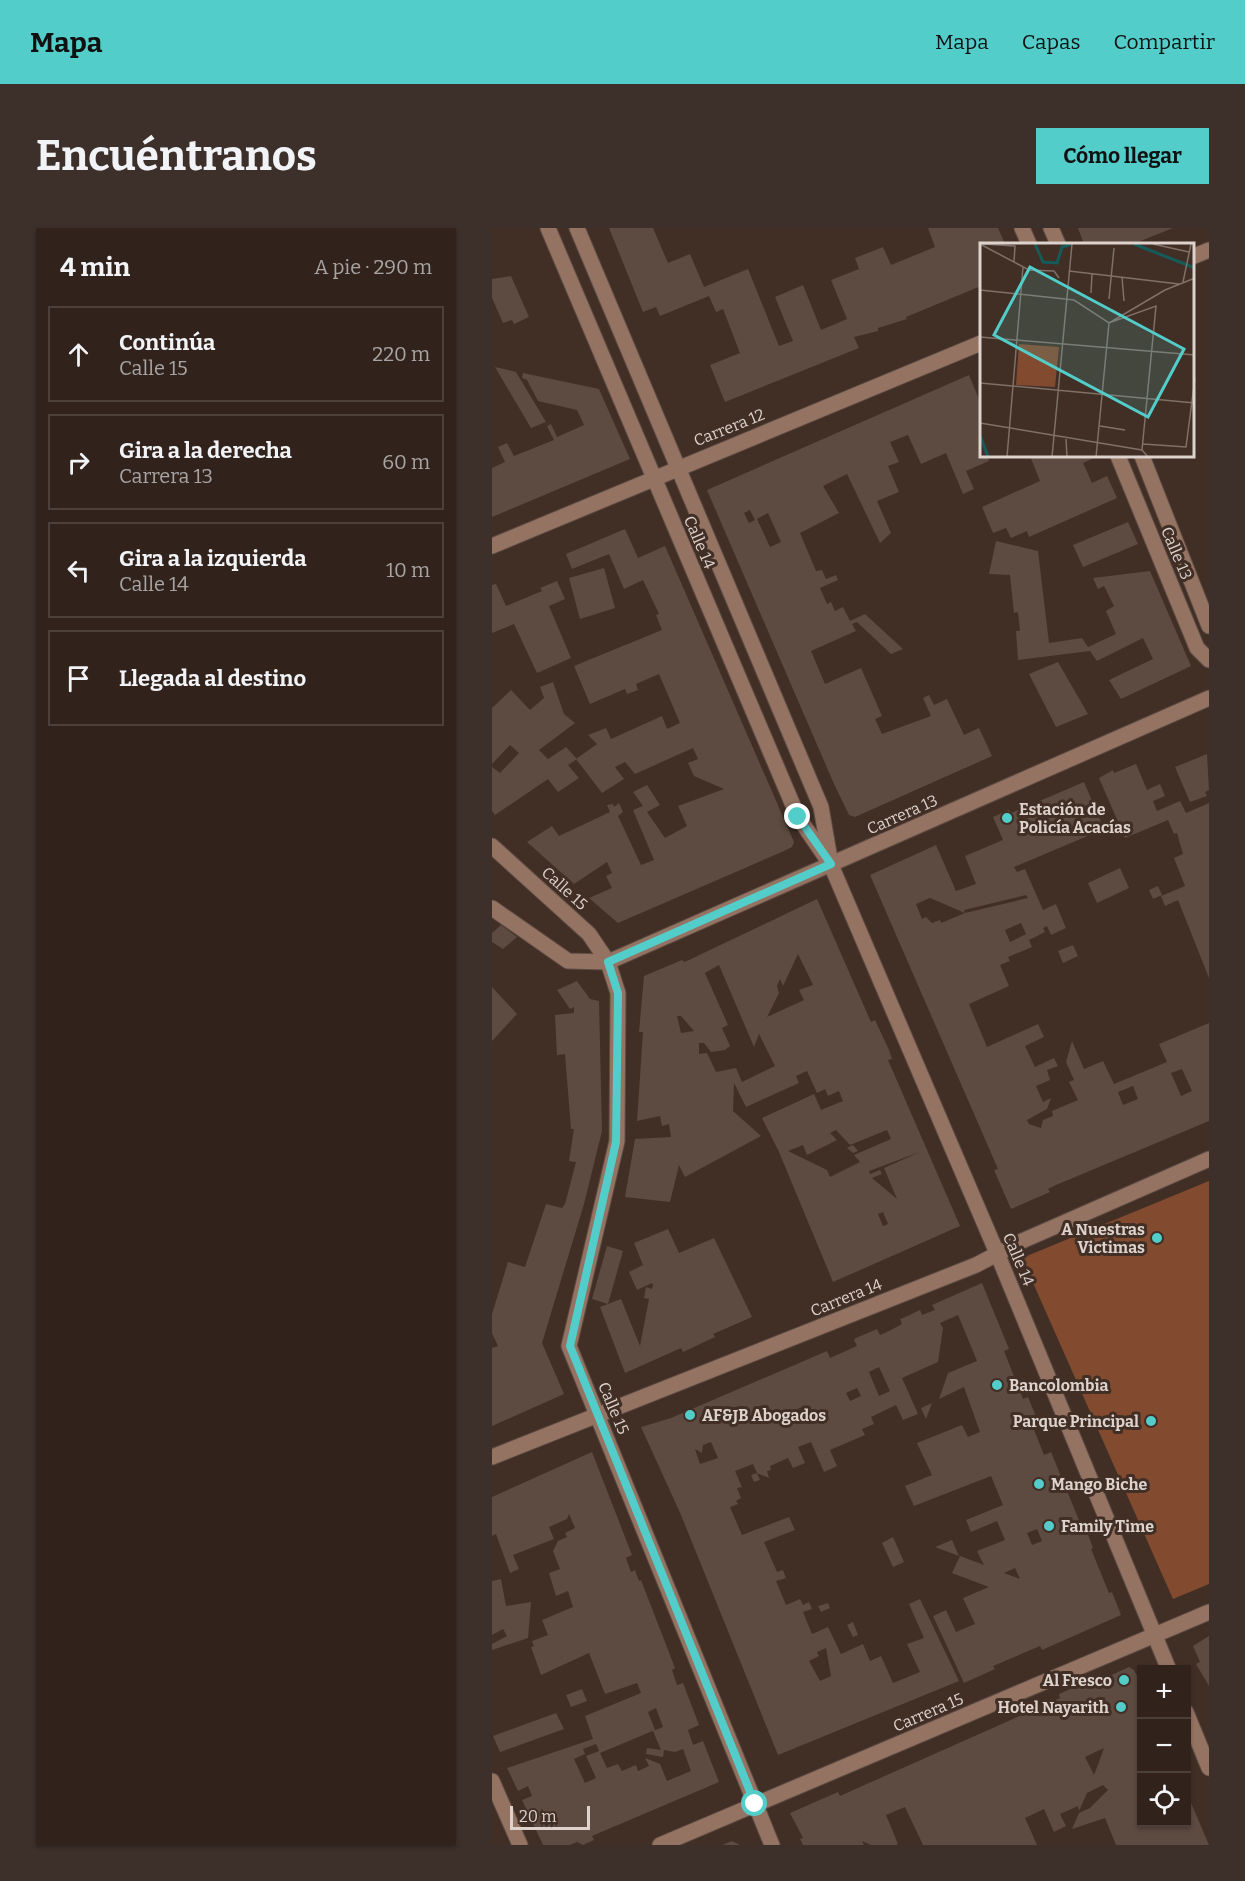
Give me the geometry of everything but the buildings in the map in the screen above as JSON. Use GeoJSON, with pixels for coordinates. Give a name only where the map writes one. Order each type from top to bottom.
{"type":"FeatureCollection","features":[{"type":"Feature","properties":{"kind":"street","name":"Calle 14"},"geometry":{"type":"LineString","coordinates":[[548,228],[798,817],[831,864],[997,1253],[1167,1665]]}},
{"type":"Feature","properties":{"kind":"street","name":"Calle 14"},"geometry":{"type":"LineString","coordinates":[[577,228],[821,807],[831,864]]}},
{"type":"Feature","properties":{"kind":"street"},"geometry":{"type":"LineString","coordinates":[[1022,228],[1029,243]]}},
{"type":"Feature","properties":{"kind":"street"},"geometry":{"type":"LineString","coordinates":[[1051,228],[1058,243]]}},
{"type":"Feature","properties":{"kind":"street"},"geometry":{"type":"LineString","coordinates":[[1194,256],[1209,250]]}},
{"type":"Feature","properties":{"kind":"street","name":"Carrera 12"},"geometry":{"type":"LineString","coordinates":[[492,546],[980,343]]}},
{"type":"Feature","properties":{"kind":"street","name":"Calle 13"},"geometry":{"type":"LineString","coordinates":[[1119,458],[1197,648],[1209,660]]}},
{"type":"Feature","properties":{"kind":"street","name":"Calle 13"},"geometry":{"type":"LineString","coordinates":[[1143,458],[1209,626]]}},
{"type":"Feature","properties":{"kind":"street","name":"Carrera 13"},"geometry":{"type":"LineString","coordinates":[[608,962],[1209,698]]}},
{"type":"Feature","properties":{"kind":"street","name":"Calle 15"},"geometry":{"type":"LineString","coordinates":[[492,846],[589,934],[608,962],[618,993],[616,1142],[570,1346],[772,1845]]}},
{"type":"Feature","properties":{"kind":"street"},"geometry":{"type":"LineString","coordinates":[[492,908],[568,961],[608,962]]}},
{"type":"Feature","properties":{"kind":"street","name":"Carrera 14"},"geometry":{"type":"LineString","coordinates":[[492,1457],[976,1265],[997,1253],[1209,1160]]}},
{"type":"Feature","properties":{"kind":"street","name":"Carrera 15"},"geometry":{"type":"LineString","coordinates":[[660,1845],[1209,1612]]}},
{"type":"Feature","properties":{"kind":"street"},"geometry":{"type":"LineString","coordinates":[[1189,1719],[1209,1768]]}},
{"type":"Feature","properties":{"kind":"street"},"geometry":{"type":"LineString","coordinates":[[492,1781],[520,1845]]}},
{"type":"Feature","properties":{"kind":"shaded area","name":"Parque Principal"},"geometry":{"type":"Polygon","coordinates":[[[1209,1181],[1209,1584],[1173,1599],[1022,1258],[1209,1181]]]}},
{"type":"Feature","properties":{"kind":"place","name":"Estación de Policía Acacías"},"geometry":{"type":"Point","coordinates":[1007,818]}},
{"type":"Feature","properties":{"kind":"place","name":"A Nuestras Victimas"},"geometry":{"type":"Point","coordinates":[1157,1238]}},
{"type":"Feature","properties":{"kind":"place","name":"Bancolombia"},"geometry":{"type":"Point","coordinates":[997,1385]}},
{"type":"Feature","properties":{"kind":"place","name":"AF&JB Abogados"},"geometry":{"type":"Point","coordinates":[690,1415]}},
{"type":"Feature","properties":{"kind":"place","name":"Parque Principal"},"geometry":{"type":"Point","coordinates":[1151,1421]}},
{"type":"Feature","properties":{"kind":"place","name":"Mango Biche"},"geometry":{"type":"Point","coordinates":[1039,1484]}},
{"type":"Feature","properties":{"kind":"place","name":"Family Time"},"geometry":{"type":"Point","coordinates":[1049,1526]}},
{"type":"Feature","properties":{"kind":"place","name":"Al Fresco"},"geometry":{"type":"Point","coordinates":[1124,1680]}},
{"type":"Feature","properties":{"kind":"place","name":"Hotel Nayarith"},"geometry":{"type":"Point","coordinates":[1121,1707]}},
{"type":"Feature","properties":{"kind":"route"},"geometry":{"type":"LineString","coordinates":[[755,1804],[570,1346],[616,1142],[618,993],[608,962],[831,864],[798,817]]}}]}
